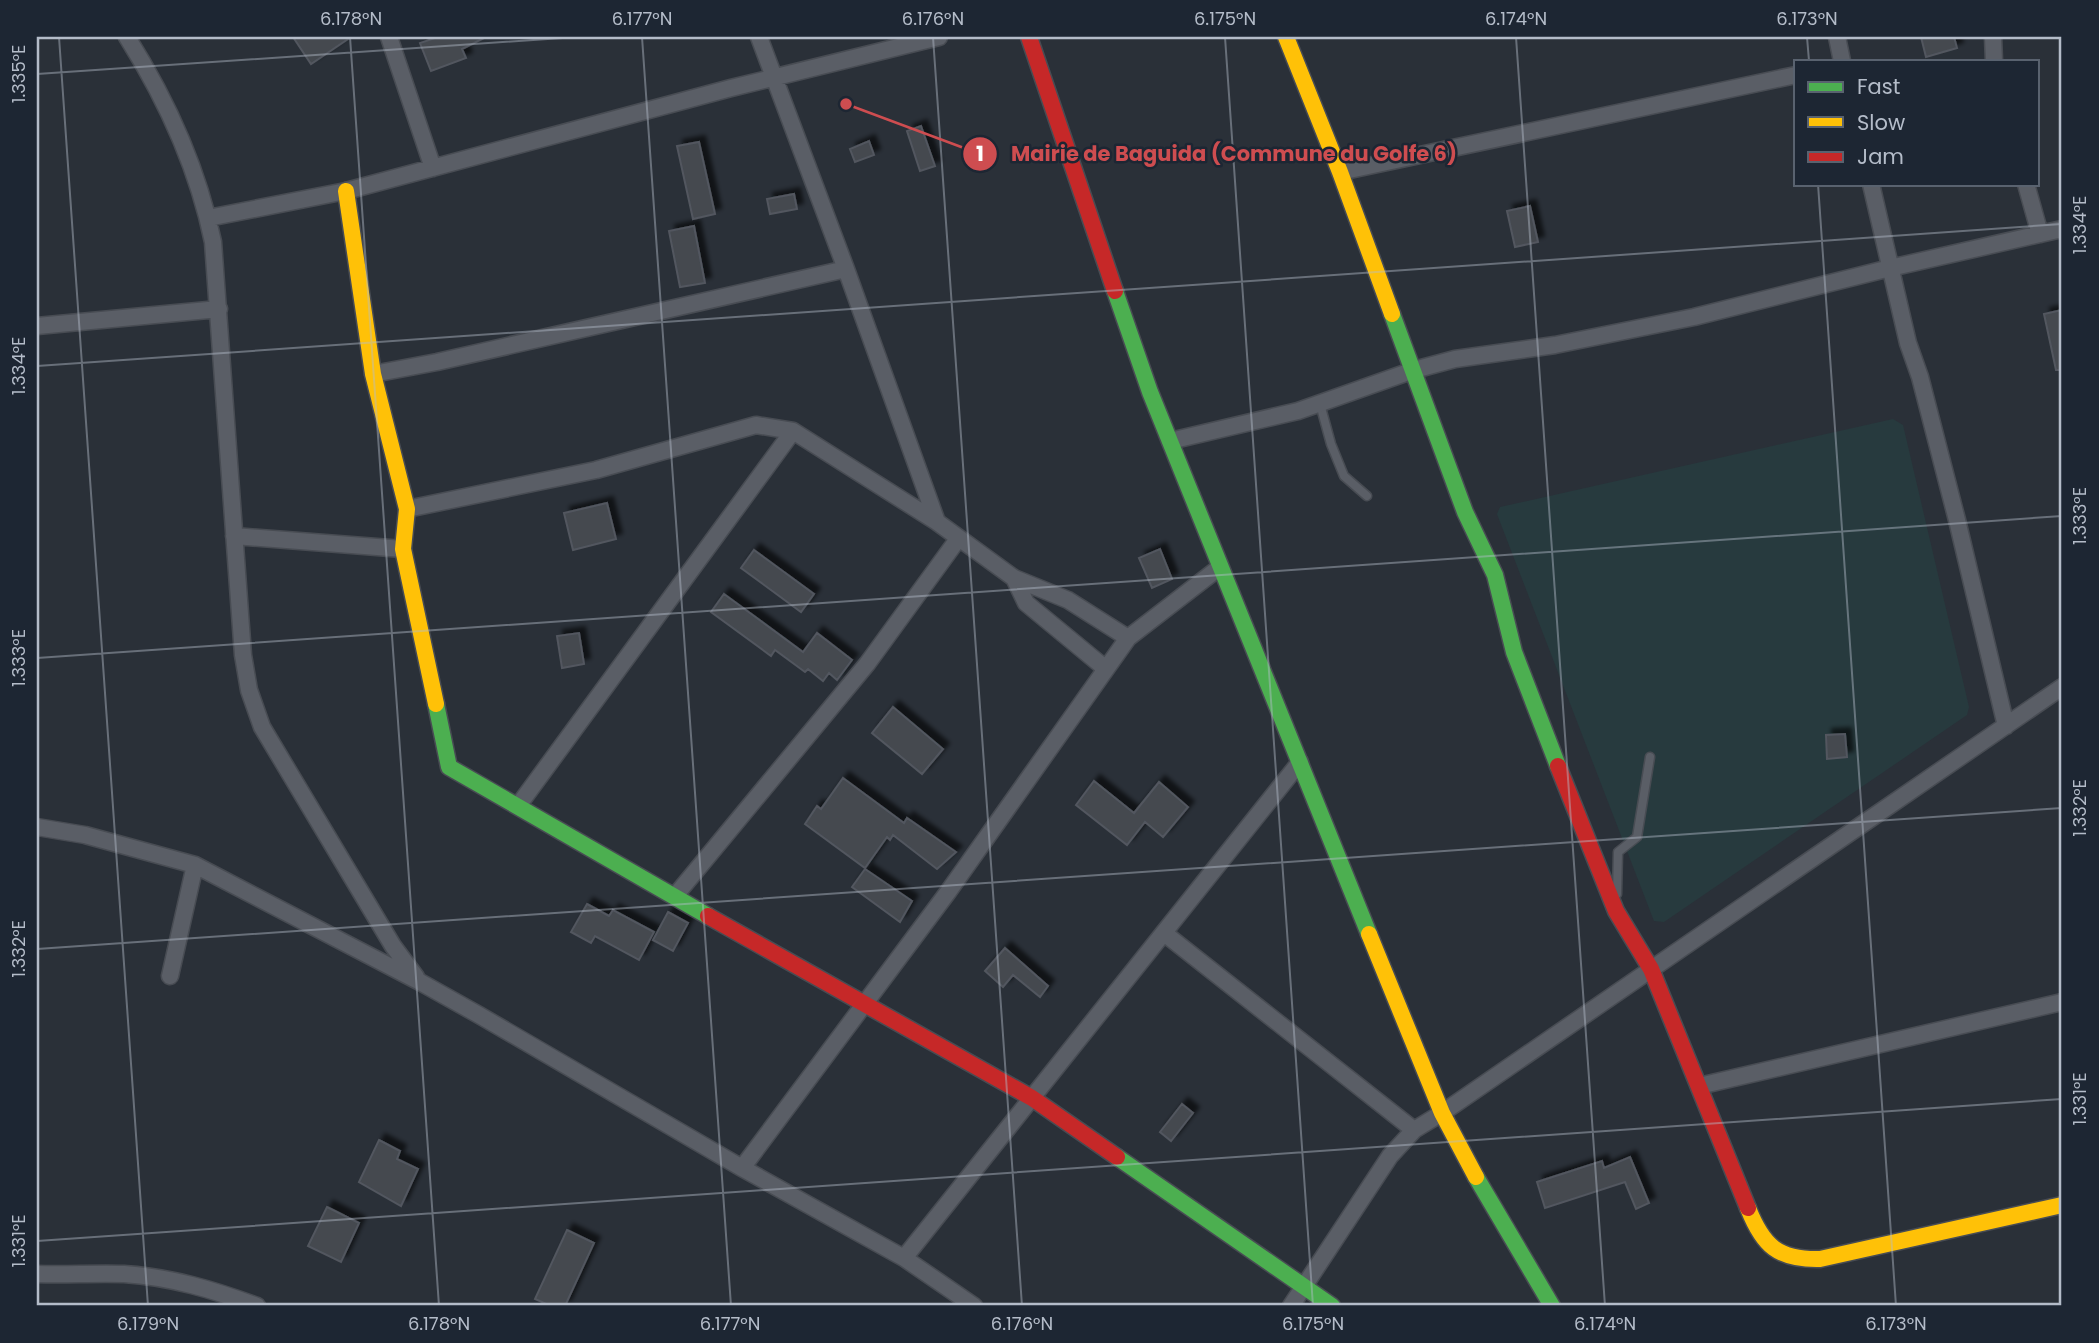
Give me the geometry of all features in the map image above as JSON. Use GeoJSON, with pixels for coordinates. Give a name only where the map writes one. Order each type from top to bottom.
{"type":"FeatureCollection","features":[{"type":"Feature","properties":{"kind":"street"},"geometry":{"type":"LineString","coordinates":[[127,37],[171,118],[191,166],[213,242],[243,655],[249,690],[262,727],[393,946],[420,982]]}},
{"type":"Feature","properties":{"kind":"street"},"geometry":{"type":"LineString","coordinates":[[389,37],[433,167]]}},
{"type":"Feature","properties":{"kind":"street"},"geometry":{"type":"LineString","coordinates":[[759,37],[937,522]]}},
{"type":"Feature","properties":{"kind":"street"},"geometry":{"type":"LineString","coordinates":[[208,218],[345,191],[774,77],[939,37]]}},
{"type":"Feature","properties":{"kind":"street"},"geometry":{"type":"LineString","coordinates":[[1029,37],[1073,171],[1170,441],[1442,1113],[1473,1172],[1552,1306]]}},
{"type":"Feature","properties":{"kind":"street"},"geometry":{"type":"LineString","coordinates":[[1286,37],[1340,172],[1465,512],[1495,575],[1514,652],[1615,911],[1651,969],[1754,1224],[1764,1241],[1783,1256],[1800,1260],[1820,1259],[2062,1205]]}},
{"type":"Feature","properties":{"kind":"street"},"geometry":{"type":"LineString","coordinates":[[1836,37],[1842,60]]}},
{"type":"Feature","properties":{"kind":"street"},"geometry":{"type":"LineString","coordinates":[[1993,37],[1994,60]]}},
{"type":"Feature","properties":{"kind":"street"},"geometry":{"type":"LineString","coordinates":[[1340,172],[1794,75]]}},
{"type":"Feature","properties":{"kind":"street"},"geometry":{"type":"LineString","coordinates":[[1871,186],[1908,342],[1920,377],[1957,520],[2006,726]]}},
{"type":"Feature","properties":{"kind":"street"},"geometry":{"type":"LineString","coordinates":[[2027,186],[2040,234]]}},
{"type":"Feature","properties":{"kind":"street"},"geometry":{"type":"LineString","coordinates":[[345,191],[373,374],[407,509],[404,549],[449,767],[1032,1098],[1332,1306]]}},
{"type":"Feature","properties":{"kind":"street"},"geometry":{"type":"LineString","coordinates":[[1170,441],[1320,404],[1414,370],[1455,359],[1555,345],[1694,317],[2062,229]]}},
{"type":"Feature","properties":{"kind":"street"},"geometry":{"type":"LineString","coordinates":[[373,374],[437,362],[846,269]]}},
{"type":"Feature","properties":{"kind":"street"},"geometry":{"type":"LineString","coordinates":[[37,326],[219,309]]}},
{"type":"Feature","properties":{"kind":"street"},"geometry":{"type":"LineString","coordinates":[[407,509],[596,470],[756,425],[793,431],[937,522],[1014,578],[1068,600],[1128,638]]}},
{"type":"Feature","properties":{"kind":"street"},"geometry":{"type":"LineString","coordinates":[[518,806],[793,431]]}},
{"type":"Feature","properties":{"kind":"street"},"geometry":{"type":"LineString","coordinates":[[234,536],[404,549]]}},
{"type":"Feature","properties":{"kind":"street"},"geometry":{"type":"LineString","coordinates":[[675,896],[867,664],[958,539]]}},
{"type":"Feature","properties":{"kind":"street"},"geometry":{"type":"LineString","coordinates":[[742,1168],[948,892],[1128,638],[1220,567]]}},
{"type":"Feature","properties":{"kind":"street"},"geometry":{"type":"LineString","coordinates":[[1014,578],[1026,603],[1107,669]]}},
{"type":"Feature","properties":{"kind":"street"},"geometry":{"type":"LineString","coordinates":[[1291,1306],[1390,1156],[1414,1130],[2062,687]]}},
{"type":"Feature","properties":{"kind":"street"},"geometry":{"type":"LineString","coordinates":[[904,1258],[1300,762]]}},
{"type":"Feature","properties":{"kind":"street"},"geometry":{"type":"LineString","coordinates":[[37,827],[85,835],[195,865],[420,982],[904,1258],[974,1306]]}},
{"type":"Feature","properties":{"kind":"street"},"geometry":{"type":"LineString","coordinates":[[170,976],[195,865]]}},
{"type":"Feature","properties":{"kind":"street"},"geometry":{"type":"LineString","coordinates":[[1164,933],[1414,1130]]}},
{"type":"Feature","properties":{"kind":"street"},"geometry":{"type":"LineString","coordinates":[[1699,1086],[2062,1002]]}},
{"type":"Feature","properties":{"kind":"street"},"geometry":{"type":"LineString","coordinates":[[37,1274],[123,1274],[165,1279],[213,1299],[257,1306]]}},
{"type":"Feature","properties":{"kind":"lane"},"geometry":{"type":"LineString","coordinates":[[1320,404],[1344,477],[1367,496]]}},
{"type":"Feature","properties":{"kind":"lane"},"geometry":{"type":"LineString","coordinates":[[1615,911],[1618,852],[1637,836],[1650,757]]}},
{"type":"Feature","properties":{"kind":"green space"},"geometry":{"type":"Polygon","coordinates":[[[1893,419],[1903,425],[1969,707],[1967,715],[1664,922],[1654,921],[1497,514],[1500,507],[1893,419]]]}},
{"type":"Feature","properties":{"kind":"building"},"geometry":{"type":"Polygon","coordinates":[[[293,37],[351,37],[311,64],[293,37]]]}},
{"type":"Feature","properties":{"kind":"building"},"geometry":{"type":"Polygon","coordinates":[[[438,37],[486,37],[462,49],[466,58],[431,71],[420,43],[438,37]]]}},
{"type":"Feature","properties":{"kind":"building"},"geometry":{"type":"Polygon","coordinates":[[[1921,37],[1954,37],[1957,48],[1926,57],[1921,37]]]}},
{"type":"Feature","properties":{"kind":"building"},"geometry":{"type":"Polygon","coordinates":[[[921,126],[935,166],[920,171],[907,131],[921,126]]]}},
{"type":"Feature","properties":{"kind":"building"},"geometry":{"type":"Polygon","coordinates":[[[869,141],[874,155],[855,162],[850,149],[869,141]]]}},
{"type":"Feature","properties":{"kind":"building"},"geometry":{"type":"Polygon","coordinates":[[[699,142],[715,214],[693,219],[677,146],[699,142]]]}},
{"type":"Feature","properties":{"kind":"building"},"geometry":{"type":"Polygon","coordinates":[[[794,194],[797,209],[770,214],[767,199],[794,194]]]}},
{"type":"Feature","properties":{"kind":"building"},"geometry":{"type":"Polygon","coordinates":[[[1530,206],[1538,242],[1515,247],[1507,211],[1530,206]]]}},
{"type":"Feature","properties":{"kind":"building"},"geometry":{"type":"Polygon","coordinates":[[[694,226],[705,283],[680,287],[669,231],[694,226]]]}},
{"type":"Feature","properties":{"kind":"building"},"geometry":{"type":"Polygon","coordinates":[[[2062,310],[2062,370],[2056,370],[2044,314],[2062,310]]]}},
{"type":"Feature","properties":{"kind":"building"},"geometry":{"type":"Polygon","coordinates":[[[607,503],[616,539],[573,550],[564,513],[607,503]]]}},
{"type":"Feature","properties":{"kind":"building"},"geometry":{"type":"Polygon","coordinates":[[[1160,549],[1172,579],[1152,588],[1139,558],[1160,549]]]}},
{"type":"Feature","properties":{"kind":"building"},"geometry":{"type":"Polygon","coordinates":[[[754,550],[814,594],[801,612],[741,568],[754,550]]]}},
{"type":"Feature","properties":{"kind":"building"},"geometry":{"type":"Polygon","coordinates":[[[724,594],[803,652],[817,633],[852,660],[837,680],[829,673],[823,681],[808,669],[805,672],[775,650],[771,656],[711,612],[724,594]]]}},
{"type":"Feature","properties":{"kind":"building"},"geometry":{"type":"Polygon","coordinates":[[[579,633],[584,664],[562,668],[557,636],[579,633]]]}},
{"type":"Feature","properties":{"kind":"building"},"geometry":{"type":"Polygon","coordinates":[[[893,707],[943,749],[922,774],[872,733],[893,707]]]}},
{"type":"Feature","properties":{"kind":"building"},"geometry":{"type":"Polygon","coordinates":[[[1845,734],[1847,757],[1827,759],[1826,735],[1845,734]]]}},
{"type":"Feature","properties":{"kind":"building"},"geometry":{"type":"Polygon","coordinates":[[[843,778],[904,823],[907,818],[956,852],[937,869],[893,835],[890,840],[887,837],[865,868],[805,824],[817,806],[821,809],[843,778]]]}},
{"type":"Feature","properties":{"kind":"building"},"geometry":{"type":"Polygon","coordinates":[[[1094,781],[1134,813],[1159,782],[1188,807],[1163,837],[1145,822],[1127,845],[1076,805],[1094,781]]]}},
{"type":"Feature","properties":{"kind":"building"},"geometry":{"type":"Polygon","coordinates":[[[865,869],[912,901],[900,922],[852,887],[865,869]]]}},
{"type":"Feature","properties":{"kind":"building"},"geometry":{"type":"Polygon","coordinates":[[[587,904],[609,916],[613,910],[654,932],[639,960],[595,936],[591,943],[571,932],[587,904]]]}},
{"type":"Feature","properties":{"kind":"building"},"geometry":{"type":"Polygon","coordinates":[[[668,912],[688,923],[673,951],[653,940],[668,912]]]}},
{"type":"Feature","properties":{"kind":"building"},"geometry":{"type":"Polygon","coordinates":[[[1005,948],[1048,986],[1040,997],[1013,975],[1003,987],[985,971],[1005,948]]]}},
{"type":"Feature","properties":{"kind":"building"},"geometry":{"type":"Polygon","coordinates":[[[1182,1104],[1193,1113],[1171,1141],[1160,1132],[1182,1104]]]}},
{"type":"Feature","properties":{"kind":"building"},"geometry":{"type":"Polygon","coordinates":[[[379,1140],[400,1151],[397,1159],[418,1169],[401,1206],[359,1182],[379,1140]]]}},
{"type":"Feature","properties":{"kind":"building"},"geometry":{"type":"Polygon","coordinates":[[[1630,1157],[1649,1203],[1636,1209],[1625,1182],[1545,1208],[1537,1182],[1602,1161],[1604,1168],[1630,1157]]]}},
{"type":"Feature","properties":{"kind":"building"},"geometry":{"type":"Polygon","coordinates":[[[327,1207],[359,1223],[341,1262],[308,1246],[327,1207]]]}},
{"type":"Feature","properties":{"kind":"building"},"geometry":{"type":"Polygon","coordinates":[[[567,1230],[594,1243],[565,1306],[551,1306],[535,1299],[567,1230]]]}},
{"type":"Feature","properties":{"kind":"traffic: fast"},"geometry":{"type":"LineString","coordinates":[[1115,291],[1150,392],[1369,934]]}},
{"type":"Feature","properties":{"kind":"traffic: fast"},"geometry":{"type":"LineString","coordinates":[[1392,314],[1465,512],[1495,575],[1514,652],[1558,766]]}},
{"type":"Feature","properties":{"kind":"traffic: fast"},"geometry":{"type":"LineString","coordinates":[[436,704],[449,767],[708,916]]}},
{"type":"Feature","properties":{"kind":"traffic: fast"},"geometry":{"type":"LineString","coordinates":[[1117,1157],[1332,1306]]}},
{"type":"Feature","properties":{"kind":"traffic: fast"},"geometry":{"type":"LineString","coordinates":[[1476,1177],[1552,1306]]}},
{"type":"Feature","properties":{"kind":"traffic: slow"},"geometry":{"type":"LineString","coordinates":[[1286,37],[1340,172],[1392,314]]}},
{"type":"Feature","properties":{"kind":"traffic: slow"},"geometry":{"type":"LineString","coordinates":[[346,191],[373,374],[407,509],[403,549],[436,704]]}},
{"type":"Feature","properties":{"kind":"traffic: slow"},"geometry":{"type":"LineString","coordinates":[[1369,934],[1442,1113],[1476,1177]]}},
{"type":"Feature","properties":{"kind":"traffic: slow"},"geometry":{"type":"LineString","coordinates":[[1748,1208],[1760,1232],[1774,1248],[1793,1257],[1820,1259],[2062,1205]]}},
{"type":"Feature","properties":{"kind":"traffic: jam"},"geometry":{"type":"LineString","coordinates":[[1029,37],[1115,291]]}},
{"type":"Feature","properties":{"kind":"traffic: jam"},"geometry":{"type":"LineString","coordinates":[[1558,766],[1616,911],[1651,969],[1748,1208]]}},
{"type":"Feature","properties":{"kind":"traffic: jam"},"geometry":{"type":"LineString","coordinates":[[708,916],[1032,1098],[1117,1157]]}},
{"type":"Feature","properties":{"kind":"place","name":"Mairie de Baguida (Commune du Golfe 6)"},"geometry":{"type":"Point","coordinates":[846,104]}}]}
